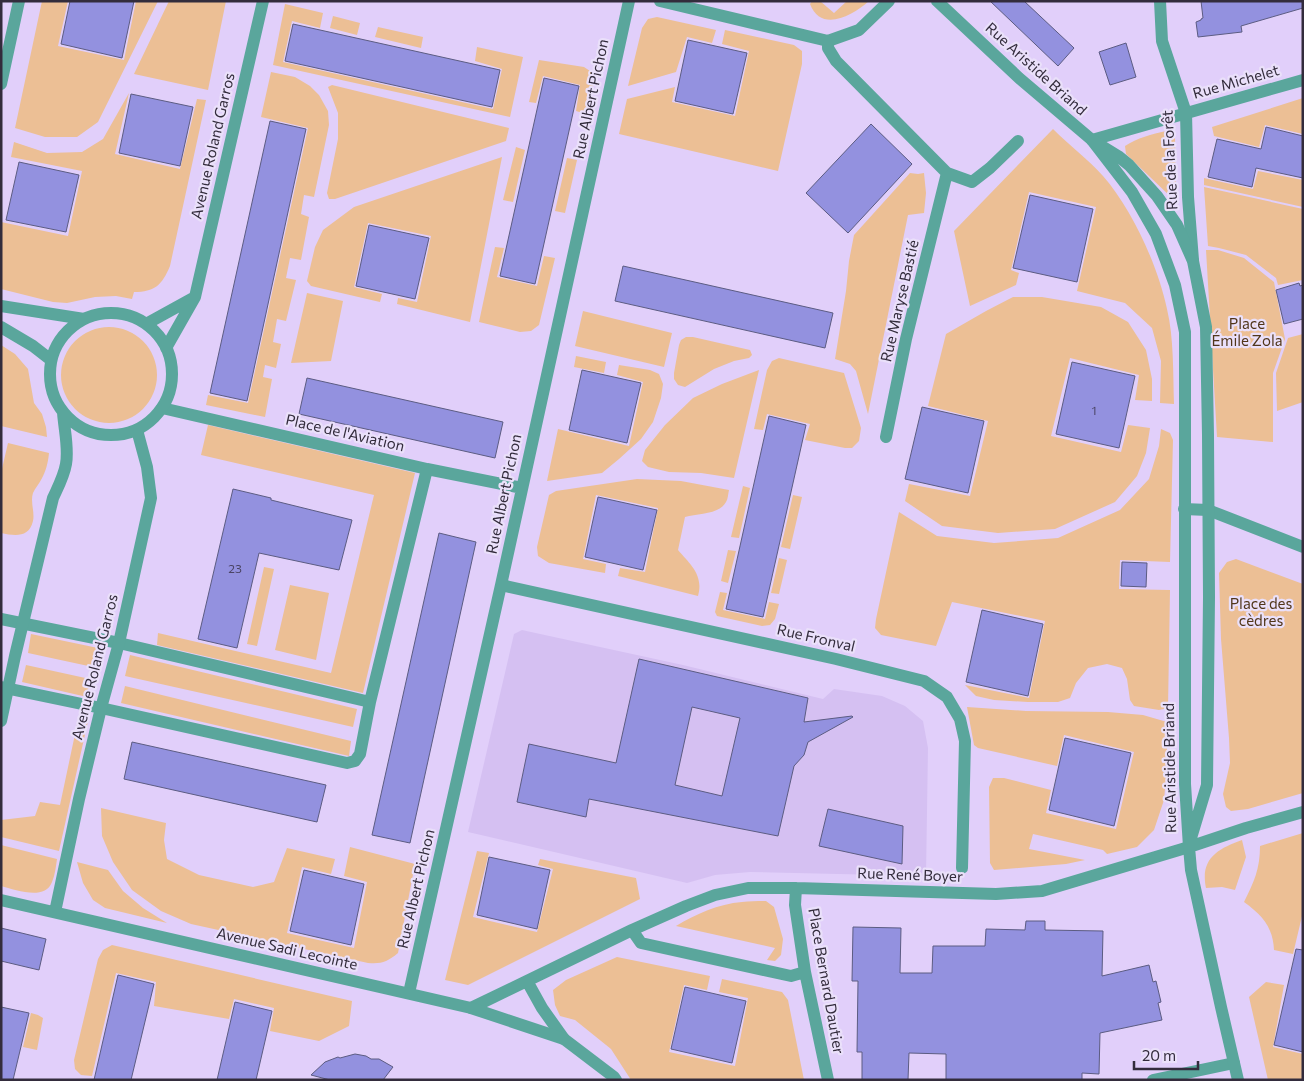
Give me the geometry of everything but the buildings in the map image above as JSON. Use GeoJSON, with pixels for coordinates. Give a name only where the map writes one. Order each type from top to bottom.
{"type":"FeatureCollection","features":[{"type":"Feature","properties":{"kind":"street"},"geometry":{"type":"LineString","coordinates":[[1,84],[19,1]]}},
{"type":"Feature","properties":{"kind":"street","name":"Avenue Roland Garros"},"geometry":{"type":"LineString","coordinates":[[166,348],[195,297],[263,1]]}},
{"type":"Feature","properties":{"kind":"street","name":"Rue Albert Pichon"},"geometry":{"type":"LineString","coordinates":[[409,994],[629,1]]}},
{"type":"Feature","properties":{"kind":"street"},"geometry":{"type":"LineString","coordinates":[[660,1],[828,41],[859,30],[889,1]]}},
{"type":"Feature","properties":{"kind":"street","name":"Rue Aristide Briand"},"geometry":{"type":"LineString","coordinates":[[937,1],[1019,78],[1092,140],[1118,156],[1129,166],[1157,196],[1177,225],[1193,261],[1206,327],[1209,597],[1207,785],[1189,847]]}},
{"type":"Feature","properties":{"kind":"street","name":"Rue de la Forêt"},"geometry":{"type":"LineString","coordinates":[[1160,1],[1162,41],[1186,113],[1188,197],[1193,261]]}},
{"type":"Feature","properties":{"kind":"street"},"geometry":{"type":"LineString","coordinates":[[828,41],[828,48],[836,61],[947,173],[972,182],[1018,142]]}},
{"type":"Feature","properties":{"kind":"street","name":"Rue Michelet"},"geometry":{"type":"LineString","coordinates":[[1092,140],[1303,80]]}},
{"type":"Feature","properties":{"kind":"street","name":"Rue Aristide Briand"},"geometry":{"type":"LineString","coordinates":[[1092,140],[1132,192],[1156,234],[1175,285],[1185,332],[1185,784],[1189,847]]}},
{"type":"Feature","properties":{"kind":"street","name":"Rue Maryse Bastié"},"geometry":{"type":"LineString","coordinates":[[886,437],[906,339],[947,173]]}},
{"type":"Feature","properties":{"kind":"street"},"geometry":{"type":"LineString","coordinates":[[146,324],[195,297]]}},
{"type":"Feature","properties":{"kind":"street"},"geometry":{"type":"LineString","coordinates":[[1,306],[84,319]]}},
{"type":"Feature","properties":{"kind":"street"},"geometry":{"type":"LineString","coordinates":[[109,313],[122,314],[146,324],[158,334],[166,348],[171,363],[172,378],[169,394],[162,408],[151,420],[137,430],[121,435],[89,432],[74,424],[56,403],[52,393],[51,360],[63,336],[84,319],[109,313]]}},
{"type":"Feature","properties":{"kind":"street"},"geometry":{"type":"LineString","coordinates":[[1,327],[33,346],[51,360]]}},
{"type":"Feature","properties":{"kind":"street","name":"Place de l'Aviation"},"geometry":{"type":"LineString","coordinates":[[162,408],[522,488]]}},
{"type":"Feature","properties":{"kind":"street"},"geometry":{"type":"LineString","coordinates":[[1,721],[5,688],[24,624],[53,498],[67,463],[63,412]]}},
{"type":"Feature","properties":{"kind":"street","name":"Avenue Roland Garros"},"geometry":{"type":"LineString","coordinates":[[55,912],[79,799],[119,644],[151,498],[147,468],[137,430]]}},
{"type":"Feature","properties":{"kind":"street"},"geometry":{"type":"LineString","coordinates":[[5,688],[347,764],[355,761],[360,754],[370,702],[427,468]]}},
{"type":"Feature","properties":{"kind":"street"},"geometry":{"type":"LineString","coordinates":[[1184,509],[1208,510],[1303,547]]}},
{"type":"Feature","properties":{"kind":"street","name":"Rue Fronval"},"geometry":{"type":"LineString","coordinates":[[501,585],[924,680],[947,697],[960,719],[965,741],[962,868]]}},
{"type":"Feature","properties":{"kind":"street"},"geometry":{"type":"LineString","coordinates":[[1,619],[119,644],[370,702]]}},
{"type":"Feature","properties":{"kind":"street","name":"Rue René Boyer"},"geometry":{"type":"LineString","coordinates":[[471,1008],[632,930],[715,895],[748,888],[996,894],[1042,891],[1303,812]]}},
{"type":"Feature","properties":{"kind":"street"},"geometry":{"type":"LineString","coordinates":[[1189,847],[1191,870],[1238,1080]]}},
{"type":"Feature","properties":{"kind":"street","name":"Place Bernard Dautier"},"geometry":{"type":"LineString","coordinates":[[796,888],[795,904],[805,972],[828,1080]]}},
{"type":"Feature","properties":{"kind":"street","name":"Avenue Sadi Lecointe"},"geometry":{"type":"LineString","coordinates":[[1,900],[471,1008],[564,1039],[616,1080]]}},
{"type":"Feature","properties":{"kind":"street"},"geometry":{"type":"LineString","coordinates":[[632,930],[641,943],[791,976],[805,972]]}},
{"type":"Feature","properties":{"kind":"street","name":"Avenue Sadi Lecointe"},"geometry":{"type":"LineString","coordinates":[[527,981],[542,1008],[564,1039]]}},
{"type":"Feature","properties":{"kind":"street"},"geometry":{"type":"LineString","coordinates":[[1153,1080],[1234,1063]]}},
{"type":"Feature","properties":{"kind":"shaded area"},"geometry":{"type":"Polygon","coordinates":[[[522,630],[683,665],[823,699],[834,689],[882,696],[905,706],[923,721],[928,748],[926,876],[750,872],[715,875],[687,883],[468,832],[514,634],[522,630]]]}},
{"type":"Feature","properties":{"kind":"green space"},"geometry":{"type":"Polygon","coordinates":[[[42,1],[68,1],[58,46],[124,60],[136,1],[158,1],[98,122],[77,137],[45,137],[15,128],[42,1]]]}},
{"type":"Feature","properties":{"kind":"green space"},"geometry":{"type":"Polygon","coordinates":[[[169,1],[226,1],[208,90],[134,74],[169,1]]]}},
{"type":"Feature","properties":{"kind":"green space"},"geometry":{"type":"Polygon","coordinates":[[[812,1],[820,1],[834,13],[847,1],[869,1],[846,16],[829,20],[821,18],[815,13],[810,4],[812,1]]]}},
{"type":"Feature","properties":{"kind":"green space"},"geometry":{"type":"Polygon","coordinates":[[[285,4],[323,13],[320,28],[292,21],[283,62],[493,109],[502,69],[475,61],[477,47],[523,57],[510,117],[273,65],[285,4]]]}},
{"type":"Feature","properties":{"kind":"green space"},"geometry":{"type":"Polygon","coordinates":[[[333,16],[360,23],[357,35],[330,28],[333,16]]]}},
{"type":"Feature","properties":{"kind":"green space"},"geometry":{"type":"Polygon","coordinates":[[[657,17],[716,30],[712,43],[687,37],[676,72],[628,86],[642,28],[648,19],[657,17]]]}},
{"type":"Feature","properties":{"kind":"green space"},"geometry":{"type":"Polygon","coordinates":[[[378,27],[423,37],[421,48],[375,37],[378,27]]]}},
{"type":"Feature","properties":{"kind":"green space"},"geometry":{"type":"Polygon","coordinates":[[[725,30],[794,45],[802,51],[802,64],[778,171],[619,134],[627,99],[675,87],[672,102],[735,116],[749,51],[722,44],[725,30]]]}},
{"type":"Feature","properties":{"kind":"green space"},"geometry":{"type":"Polygon","coordinates":[[[539,60],[584,67],[593,73],[593,87],[586,114],[576,111],[580,85],[543,76],[536,103],[529,102],[539,60]]]}},
{"type":"Feature","properties":{"kind":"green space"},"geometry":{"type":"Polygon","coordinates":[[[271,72],[295,77],[310,86],[319,95],[328,111],[329,125],[314,197],[304,195],[301,214],[309,217],[301,260],[290,258],[286,278],[296,280],[286,321],[277,319],[273,342],[281,344],[276,368],[265,365],[263,377],[272,379],[265,417],[206,405],[208,395],[248,403],[308,128],[261,117],[271,72]]]}},
{"type":"Feature","properties":{"kind":"green space"},"geometry":{"type":"Polygon","coordinates":[[[332,85],[509,128],[506,141],[335,199],[329,199],[327,193],[338,139],[338,113],[328,87],[332,85]]]}},
{"type":"Feature","properties":{"kind":"green space"},"geometry":{"type":"Polygon","coordinates":[[[129,93],[115,154],[180,169],[197,99],[206,100],[170,266],[161,283],[147,291],[134,292],[132,299],[116,296],[95,297],[67,303],[53,302],[1,289],[1,222],[68,236],[82,171],[11,157],[14,142],[47,153],[82,152],[103,139],[129,93]]]}},
{"type":"Feature","properties":{"kind":"green space"},"geometry":{"type":"Polygon","coordinates":[[[1303,98],[1303,134],[1265,125],[1259,147],[1214,136],[1212,127],[1303,98]]]}},
{"type":"Feature","properties":{"kind":"green space"},"geometry":{"type":"Polygon","coordinates":[[[1053,129],[1097,170],[1114,189],[1134,221],[1150,257],[1163,292],[1171,332],[1174,404],[1160,403],[1161,361],[1152,328],[1125,303],[1077,291],[1096,207],[1029,192],[1011,270],[1019,273],[1016,285],[970,306],[954,231],[1053,129]]]}},
{"type":"Feature","properties":{"kind":"green space"},"geometry":{"type":"Polygon","coordinates":[[[1166,131],[1174,134],[1175,138],[1176,198],[1173,199],[1126,154],[1125,146],[1134,141],[1166,131]]]}},
{"type":"Feature","properties":{"kind":"green space"},"geometry":{"type":"Polygon","coordinates":[[[516,147],[525,150],[513,202],[503,200],[516,147]]]}},
{"type":"Feature","properties":{"kind":"green space"},"geometry":{"type":"Polygon","coordinates":[[[502,157],[470,322],[397,304],[398,298],[417,302],[431,236],[368,223],[354,287],[382,294],[380,302],[311,286],[307,281],[315,247],[323,230],[354,207],[502,157]]]}},
{"type":"Feature","properties":{"kind":"green space"},"geometry":{"type":"Polygon","coordinates":[[[567,158],[577,160],[565,213],[555,211],[567,158]]]}},
{"type":"Feature","properties":{"kind":"green space"},"geometry":{"type":"Polygon","coordinates":[[[1258,171],[1303,180],[1303,207],[1204,185],[1204,178],[1253,189],[1258,171]]]}},
{"type":"Feature","properties":{"kind":"green space"},"geometry":{"type":"Polygon","coordinates":[[[910,173],[924,173],[926,193],[924,213],[908,215],[868,414],[856,371],[850,364],[835,359],[849,261],[854,235],[910,173]]]}},
{"type":"Feature","properties":{"kind":"green space"},"geometry":{"type":"Polygon","coordinates":[[[1204,187],[1303,209],[1303,280],[1278,285],[1276,278],[1246,255],[1208,246],[1204,187]]]}},
{"type":"Feature","properties":{"kind":"green space"},"geometry":{"type":"Polygon","coordinates":[[[495,247],[504,248],[497,277],[537,286],[544,256],[555,258],[539,325],[531,331],[520,332],[479,322],[495,247]]]}},
{"type":"Feature","properties":{"kind":"green space","name":"Place Émile Zola"},"geometry":{"type":"Polygon","coordinates":[[[1206,250],[1218,250],[1244,258],[1274,282],[1285,339],[1273,373],[1273,442],[1217,437],[1206,250]]]}},
{"type":"Feature","properties":{"kind":"green space"},"geometry":{"type":"Polygon","coordinates":[[[307,293],[343,301],[331,361],[291,363],[307,293]]]}},
{"type":"Feature","properties":{"kind":"green space"},"geometry":{"type":"Polygon","coordinates":[[[1013,297],[1042,297],[1101,307],[1128,322],[1146,350],[1152,379],[1152,401],[1135,400],[1139,375],[1070,358],[1051,436],[1121,452],[1128,425],[1150,428],[1146,453],[1137,476],[1115,502],[1055,529],[998,533],[942,526],[905,501],[909,484],[970,496],[988,421],[928,406],[946,334],[1013,297]]]}},
{"type":"Feature","properties":{"kind":"green space"},"geometry":{"type":"Polygon","coordinates":[[[583,311],[672,333],[664,367],[575,346],[583,311]]]}},
{"type":"Feature","properties":{"kind":"green space"},"geometry":{"type":"Polygon","coordinates":[[[109,327],[128,330],[143,341],[154,356],[157,375],[154,394],[143,409],[128,420],[109,423],[90,420],[75,409],[64,394],[61,375],[64,356],[75,341],[90,330],[109,327]]]}},
{"type":"Feature","properties":{"kind":"green space"},"geometry":{"type":"Polygon","coordinates":[[[1303,334],[1303,402],[1277,411],[1276,373],[1288,338],[1303,334]]]}},
{"type":"Feature","properties":{"kind":"green space"},"geometry":{"type":"Polygon","coordinates":[[[686,337],[750,350],[752,355],[749,358],[734,361],[714,369],[685,387],[678,385],[674,379],[674,373],[679,345],[681,340],[686,337]]]}},
{"type":"Feature","properties":{"kind":"green space"},"geometry":{"type":"Polygon","coordinates":[[[1,345],[15,354],[28,369],[34,403],[42,414],[47,437],[1,426],[1,345]]]}},
{"type":"Feature","properties":{"kind":"green space"},"geometry":{"type":"Polygon","coordinates":[[[576,356],[606,362],[604,373],[574,367],[576,356]]]}},
{"type":"Feature","properties":{"kind":"green space"},"geometry":{"type":"Polygon","coordinates":[[[779,358],[844,373],[861,428],[859,441],[852,448],[805,440],[810,424],[767,414],[763,430],[754,429],[767,370],[772,361],[779,358]]]}},
{"type":"Feature","properties":{"kind":"green space"},"geometry":{"type":"Polygon","coordinates":[[[619,365],[650,370],[659,374],[663,384],[661,398],[653,422],[641,439],[602,473],[547,481],[558,429],[629,446],[643,382],[617,375],[619,365]]]}},
{"type":"Feature","properties":{"kind":"green space"},"geometry":{"type":"Polygon","coordinates":[[[759,370],[734,478],[701,473],[669,472],[648,467],[642,461],[645,450],[665,425],[693,398],[722,384],[759,370]]]}},
{"type":"Feature","properties":{"kind":"green space"},"geometry":{"type":"Polygon","coordinates":[[[208,425],[415,473],[363,693],[157,645],[158,633],[331,673],[374,495],[201,455],[208,425]]]}},
{"type":"Feature","properties":{"kind":"green space"},"geometry":{"type":"Polygon","coordinates":[[[1161,429],[1170,433],[1173,440],[1170,562],[1120,560],[1119,589],[1170,590],[1168,708],[1159,710],[1134,706],[1130,700],[1127,679],[1122,668],[1107,664],[1088,668],[1076,683],[1070,698],[1058,702],[994,700],[976,696],[965,685],[1029,698],[1045,621],[952,602],[936,646],[881,635],[875,628],[899,512],[937,536],[994,543],[1058,538],[1120,510],[1149,479],[1159,446],[1161,429]]]}},
{"type":"Feature","properties":{"kind":"green space"},"geometry":{"type":"Polygon","coordinates":[[[8,443],[49,453],[44,473],[33,493],[33,521],[31,527],[25,533],[11,535],[1,533],[1,473],[8,443]]]}},
{"type":"Feature","properties":{"kind":"green space"},"geometry":{"type":"Polygon","coordinates":[[[637,479],[681,481],[729,490],[728,498],[723,506],[708,513],[685,517],[678,550],[695,570],[699,582],[698,596],[618,576],[620,568],[645,572],[658,508],[596,495],[583,559],[606,564],[605,573],[549,563],[538,556],[537,547],[549,495],[556,491],[637,479]]]}},
{"type":"Feature","properties":{"kind":"green space"},"geometry":{"type":"Polygon","coordinates":[[[743,486],[750,488],[739,538],[731,537],[743,486]]]}},
{"type":"Feature","properties":{"kind":"green space"},"geometry":{"type":"Polygon","coordinates":[[[793,495],[802,497],[790,549],[781,547],[793,495]]]}},
{"type":"Feature","properties":{"kind":"green space"},"geometry":{"type":"Polygon","coordinates":[[[728,550],[736,551],[728,583],[721,581],[728,550]]]}},
{"type":"Feature","properties":{"kind":"green space"},"geometry":{"type":"Polygon","coordinates":[[[779,558],[787,560],[779,594],[771,593],[779,558]]]}},
{"type":"Feature","properties":{"kind":"green space","name":"Place des cèdres"},"geometry":{"type":"Polygon","coordinates":[[[1236,559],[1303,584],[1303,793],[1248,809],[1231,811],[1226,807],[1223,794],[1230,763],[1221,639],[1219,573],[1227,562],[1236,559]]]}},
{"type":"Feature","properties":{"kind":"green space"},"geometry":{"type":"Polygon","coordinates":[[[264,567],[274,569],[257,646],[247,644],[264,567]]]}},
{"type":"Feature","properties":{"kind":"green space"},"geometry":{"type":"Polygon","coordinates":[[[290,585],[329,593],[316,660],[275,650],[290,585]]]}},
{"type":"Feature","properties":{"kind":"green space"},"geometry":{"type":"Polygon","coordinates":[[[720,592],[727,593],[723,610],[765,619],[769,602],[779,604],[775,619],[770,625],[762,626],[717,616],[715,612],[720,592]]]}},
{"type":"Feature","properties":{"kind":"green space"},"geometry":{"type":"Polygon","coordinates":[[[31,634],[98,648],[93,667],[28,653],[31,634]]]}},
{"type":"Feature","properties":{"kind":"green space"},"geometry":{"type":"Polygon","coordinates":[[[130,655],[357,709],[353,727],[125,676],[130,655]]]}},
{"type":"Feature","properties":{"kind":"green space"},"geometry":{"type":"Polygon","coordinates":[[[26,665],[90,679],[87,697],[22,682],[26,665]]]}},
{"type":"Feature","properties":{"kind":"green space"},"geometry":{"type":"Polygon","coordinates":[[[125,686],[351,741],[349,756],[121,703],[125,686]]]}},
{"type":"Feature","properties":{"kind":"green space"},"geometry":{"type":"Polygon","coordinates":[[[967,707],[1026,711],[1108,712],[1143,715],[1167,722],[1167,766],[1164,800],[1154,830],[1137,847],[1107,854],[1103,850],[1033,834],[1029,849],[1085,860],[1066,864],[994,870],[990,863],[989,787],[993,778],[1004,778],[1051,790],[1046,813],[1116,829],[1134,752],[1064,735],[1057,766],[978,748],[974,745],[967,707]]]}},
{"type":"Feature","properties":{"kind":"green space"},"geometry":{"type":"Polygon","coordinates":[[[78,720],[88,721],[59,851],[1,837],[1,820],[35,816],[40,802],[60,805],[78,720]]]}},
{"type":"Feature","properties":{"kind":"green space"},"geometry":{"type":"Polygon","coordinates":[[[101,808],[166,823],[164,840],[167,859],[199,875],[253,887],[274,882],[287,848],[335,859],[331,874],[302,867],[287,933],[354,948],[367,882],[344,876],[350,847],[415,864],[398,953],[384,962],[368,963],[191,924],[161,911],[132,890],[113,862],[102,836],[101,808]]]}},
{"type":"Feature","properties":{"kind":"green space"},"geometry":{"type":"Polygon","coordinates":[[[1303,833],[1303,912],[1293,954],[1274,950],[1269,928],[1261,917],[1244,902],[1256,875],[1260,846],[1303,833]]]}},
{"type":"Feature","properties":{"kind":"green space"},"geometry":{"type":"Polygon","coordinates":[[[1242,840],[1246,857],[1235,890],[1222,887],[1206,888],[1206,870],[1212,856],[1225,847],[1242,840]]]}},
{"type":"Feature","properties":{"kind":"green space"},"geometry":{"type":"Polygon","coordinates":[[[1,845],[57,859],[54,876],[48,888],[37,893],[30,893],[1,886],[1,845]]]}},
{"type":"Feature","properties":{"kind":"green space"},"geometry":{"type":"Polygon","coordinates":[[[477,851],[489,853],[473,917],[537,932],[553,869],[538,865],[540,859],[636,878],[640,899],[468,985],[445,980],[477,851]]]}},
{"type":"Feature","properties":{"kind":"green space"},"geometry":{"type":"Polygon","coordinates":[[[77,862],[108,870],[123,891],[143,908],[167,923],[105,908],[93,900],[83,883],[77,862]]]}},
{"type":"Feature","properties":{"kind":"green space"},"geometry":{"type":"Polygon","coordinates":[[[766,901],[774,907],[783,939],[781,955],[775,961],[767,960],[775,948],[676,926],[716,907],[733,903],[766,901]]]}},
{"type":"Feature","properties":{"kind":"green space"},"geometry":{"type":"Polygon","coordinates":[[[112,945],[352,1001],[349,1026],[319,1041],[270,1031],[274,1008],[234,999],[229,1019],[154,1006],[156,982],[116,973],[92,1076],[81,1075],[75,1069],[74,1060],[98,959],[103,950],[112,945]]]}},
{"type":"Feature","properties":{"kind":"green space"},"geometry":{"type":"Polygon","coordinates":[[[617,957],[710,976],[707,990],[684,985],[669,1052],[735,1066],[748,998],[719,992],[722,979],[782,992],[788,1000],[804,1080],[631,1080],[611,1049],[575,1020],[560,1016],[555,1005],[553,990],[566,980],[617,957]]]}},
{"type":"Feature","properties":{"kind":"green space"},"geometry":{"type":"Polygon","coordinates":[[[1266,982],[1284,985],[1273,1047],[1303,1054],[1303,1080],[1268,1080],[1249,997],[1266,982]]]}},
{"type":"Feature","properties":{"kind":"green space"},"geometry":{"type":"Polygon","coordinates":[[[31,1013],[43,1018],[37,1050],[23,1047],[31,1013]]]}}]}
